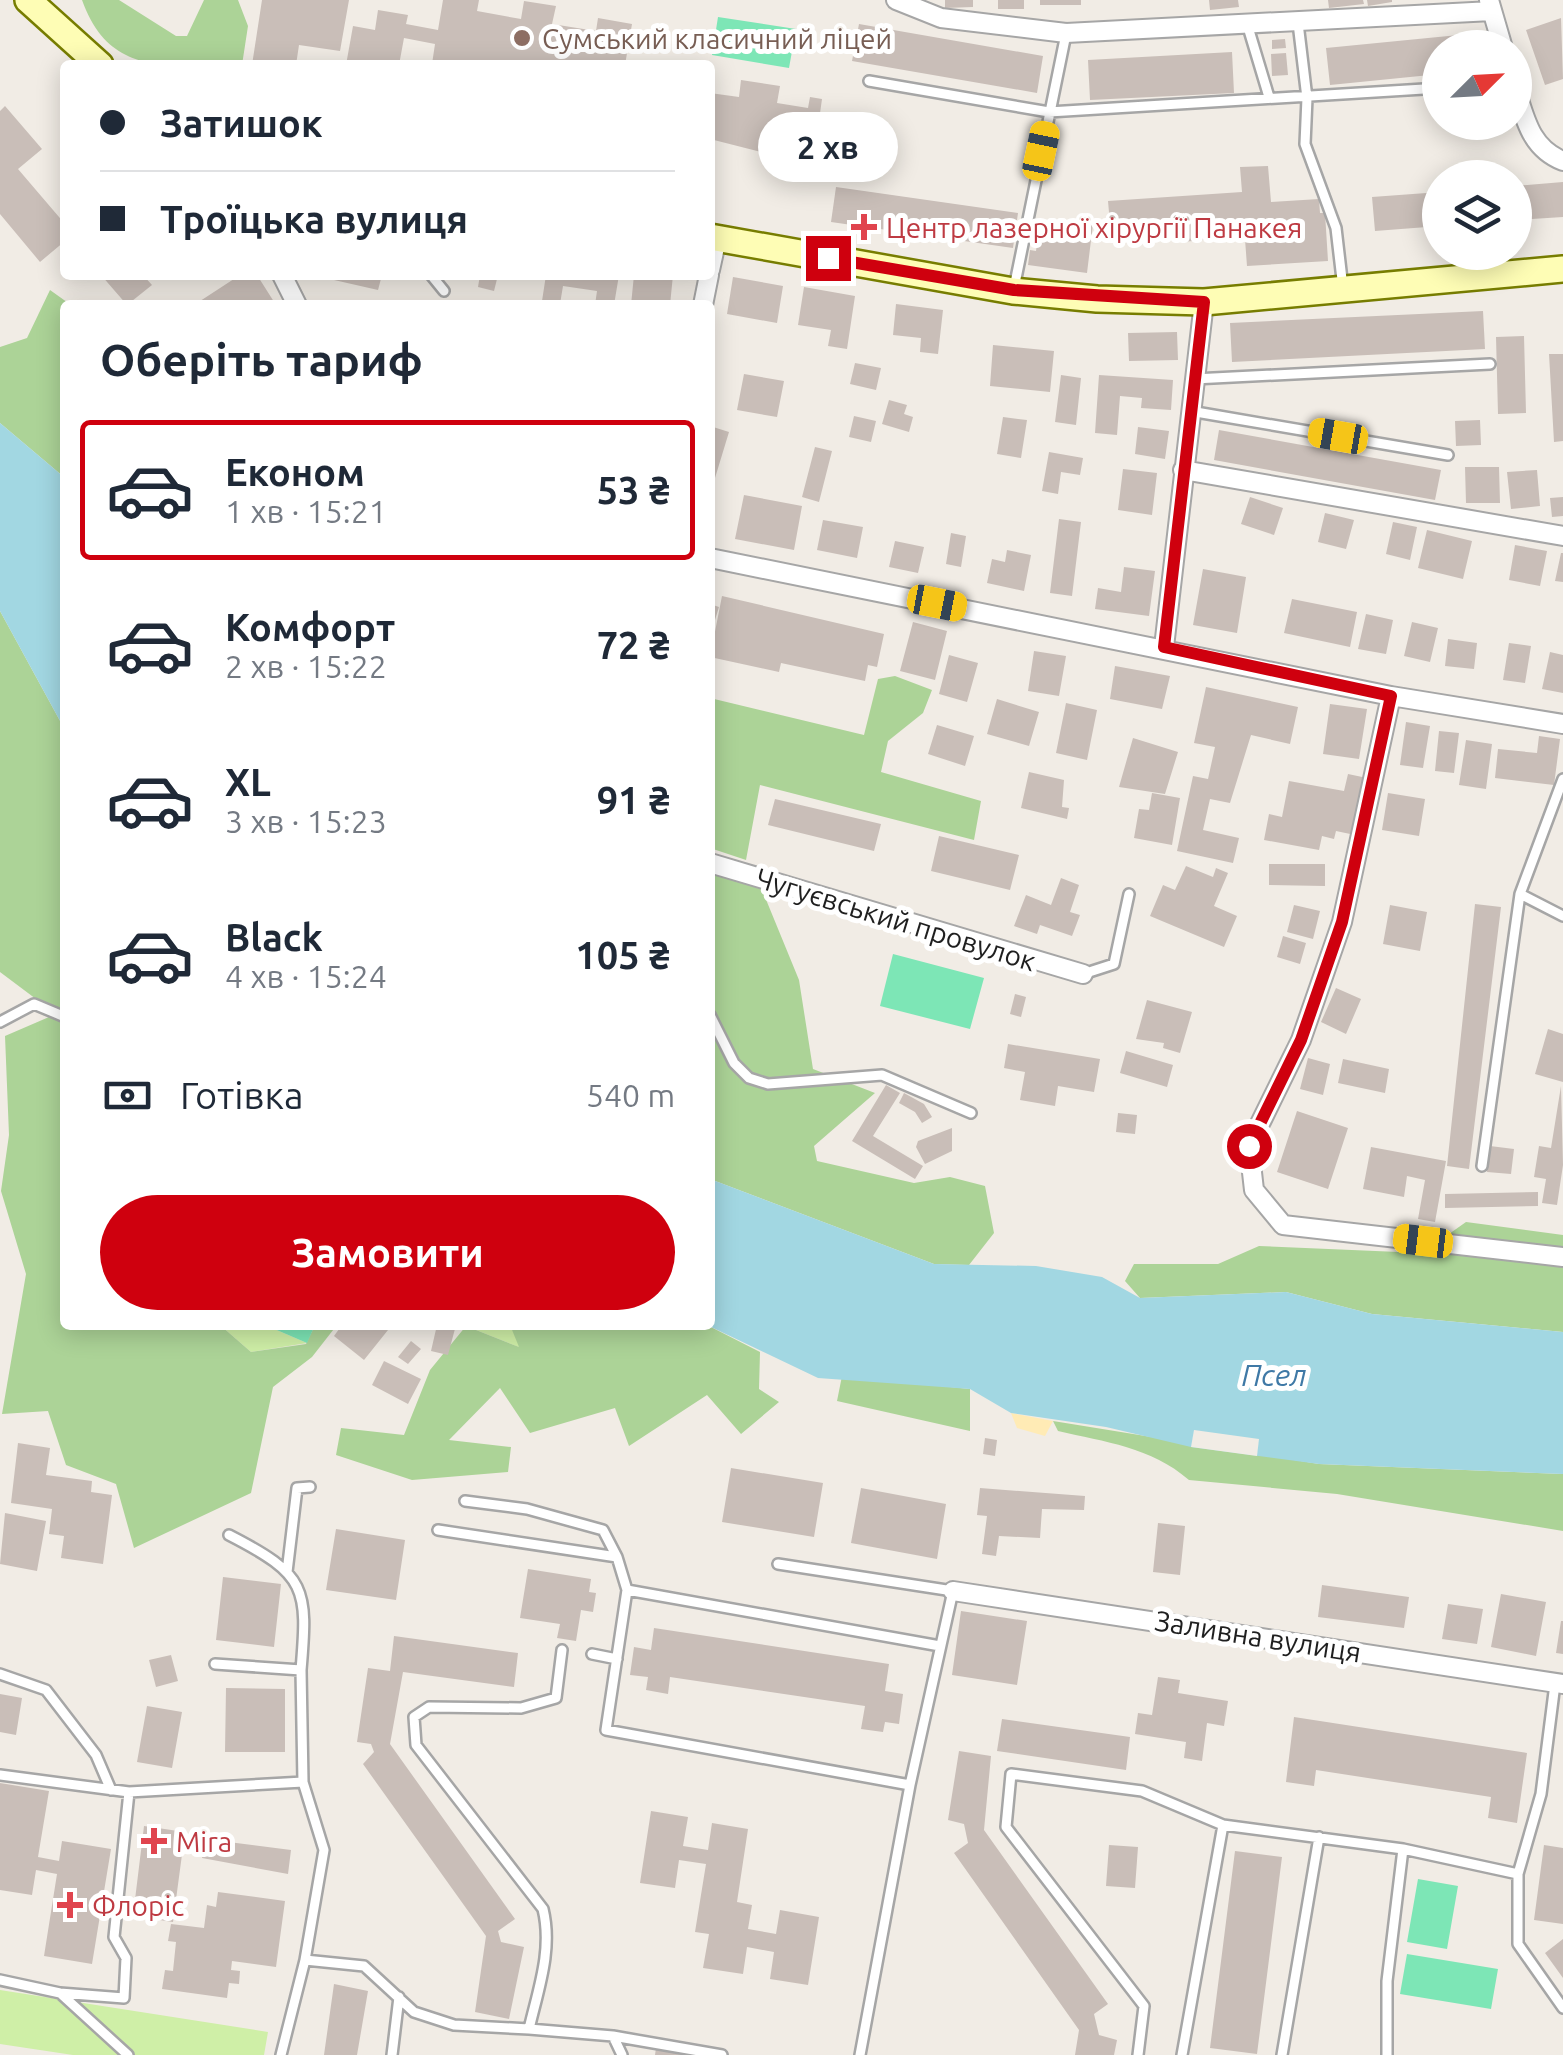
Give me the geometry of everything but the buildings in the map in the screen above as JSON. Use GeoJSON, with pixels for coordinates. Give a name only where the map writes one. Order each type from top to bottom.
{"type":"FeatureCollection","features":[{"type":"Feature","properties":{"kind":"main road"},"geometry":{"type":"LineString","coordinates":[[28,0],[94,60]]}},
{"type":"Feature","properties":{"kind":"main road"},"geometry":{"type":"LineString","coordinates":[[715,237],[1014,290],[1204,302],[1563,269]]}},
{"type":"Feature","properties":{"kind":"street"},"geometry":{"type":"LineString","coordinates":[[896,0],[941,18],[1066,33],[1298,24],[1491,5],[1498,30]]}},
{"type":"Feature","properties":{"kind":"street"},"geometry":{"type":"LineString","coordinates":[[1532,136],[1545,154],[1563,160]]}},
{"type":"Feature","properties":{"kind":"street"},"geometry":{"type":"LineString","coordinates":[[1164,647],[1204,302]]}},
{"type":"Feature","properties":{"kind":"street"},"geometry":{"type":"LineString","coordinates":[[1183,470],[1563,536]]}},
{"type":"Feature","properties":{"kind":"street"},"geometry":{"type":"LineString","coordinates":[[715,559],[1391,696],[1563,724]]}},
{"type":"Feature","properties":{"kind":"street"},"geometry":{"type":"LineString","coordinates":[[1391,696],[1342,922],[1301,1040],[1249,1146],[1254,1190],[1283,1225],[1563,1257]]}},
{"type":"Feature","properties":{"kind":"street","name":"Чугуєвський провулок"},"geometry":{"type":"LineString","coordinates":[[715,864],[1083,974]]}},
{"type":"Feature","properties":{"kind":"street","name":"Заливна вулиця"},"geometry":{"type":"LineString","coordinates":[[953,1591],[1559,1683]]}},
{"type":"Feature","properties":{"kind":"lane"},"geometry":{"type":"LineString","coordinates":[[1298,24],[1307,98],[1304,144],[1322,179],[1336,228],[1343,288]]}},
{"type":"Feature","properties":{"kind":"lane"},"geometry":{"type":"LineString","coordinates":[[1248,27],[1269,97]]}},
{"type":"Feature","properties":{"kind":"lane"},"geometry":{"type":"LineString","coordinates":[[1014,290],[1066,33]]}},
{"type":"Feature","properties":{"kind":"lane"},"geometry":{"type":"LineString","coordinates":[[869,82],[1049,112],[1422,89]]}},
{"type":"Feature","properties":{"kind":"lane"},"geometry":{"type":"LineString","coordinates":[[436,280],[444,291]]}},
{"type":"Feature","properties":{"kind":"lane"},"geometry":{"type":"LineString","coordinates":[[1194,379],[1490,364]]}},
{"type":"Feature","properties":{"kind":"lane"},"geometry":{"type":"LineString","coordinates":[[1190,411],[1448,455]]}},
{"type":"Feature","properties":{"kind":"lane"},"geometry":{"type":"LineString","coordinates":[[1482,1166],[1520,894],[1563,778]]}},
{"type":"Feature","properties":{"kind":"lane"},"geometry":{"type":"LineString","coordinates":[[1083,974],[1114,964],[1129,894]]}},
{"type":"Feature","properties":{"kind":"lane"},"geometry":{"type":"LineString","coordinates":[[1520,894],[1563,916]]}},
{"type":"Feature","properties":{"kind":"lane"},"geometry":{"type":"LineString","coordinates":[[0,1022],[34,1004],[60,1016]]}},
{"type":"Feature","properties":{"kind":"lane"},"geometry":{"type":"LineString","coordinates":[[715,1025],[734,1063],[750,1078],[768,1084],[882,1075],[972,1113]]}},
{"type":"Feature","properties":{"kind":"lane"},"geometry":{"type":"LineString","coordinates":[[287,1572],[297,1488],[310,1487]]}},
{"type":"Feature","properties":{"kind":"lane"},"geometry":{"type":"LineString","coordinates":[[465,1500],[527,1509],[603,1530],[628,1590],[606,1730],[910,1785]]}},
{"type":"Feature","properties":{"kind":"lane"},"geometry":{"type":"LineString","coordinates":[[438,1530],[617,1556]]}},
{"type":"Feature","properties":{"kind":"lane"},"geometry":{"type":"LineString","coordinates":[[229,1535],[287,1572],[306,1604],[301,1670],[303,1782],[324,1850],[305,1960],[281,2055]]}},
{"type":"Feature","properties":{"kind":"lane"},"geometry":{"type":"LineString","coordinates":[[778,1564],[953,1591],[910,1785],[860,2055]]}},
{"type":"Feature","properties":{"kind":"lane"},"geometry":{"type":"LineString","coordinates":[[628,1590],[940,1646]]}},
{"type":"Feature","properties":{"kind":"lane"},"geometry":{"type":"LineString","coordinates":[[528,2030],[544,1968],[548,1929],[543,1910],[416,1744],[414,1717],[429,1707],[521,1708],[556,1698],[562,1650]]}},
{"type":"Feature","properties":{"kind":"lane"},"geometry":{"type":"LineString","coordinates":[[592,1654],[617,1658]]}},
{"type":"Feature","properties":{"kind":"lane"},"geometry":{"type":"LineString","coordinates":[[215,1664],[301,1670]]}},
{"type":"Feature","properties":{"kind":"lane"},"geometry":{"type":"LineString","coordinates":[[0,1674],[46,1690],[96,1755],[111,1790]]}},
{"type":"Feature","properties":{"kind":"lane"},"geometry":{"type":"LineString","coordinates":[[1559,1683],[1541,1794],[1518,1874],[1518,1944],[1563,2008]]}},
{"type":"Feature","properties":{"kind":"lane"},"geometry":{"type":"LineString","coordinates":[[1138,2055],[1144,2006],[1006,1827],[1012,1774],[1142,1791],[1222,1825],[1319,1836],[1518,1874]]}},
{"type":"Feature","properties":{"kind":"lane"},"geometry":{"type":"LineString","coordinates":[[0,1775],[129,1792],[303,1782]]}},
{"type":"Feature","properties":{"kind":"lane"},"geometry":{"type":"LineString","coordinates":[[0,1980],[60,1993],[124,1998],[126,1958],[114,1936],[129,1792]]}},
{"type":"Feature","properties":{"kind":"lane"},"geometry":{"type":"LineString","coordinates":[[1182,2055],[1222,1825]]}},
{"type":"Feature","properties":{"kind":"lane"},"geometry":{"type":"LineString","coordinates":[[1282,2055],[1319,1836]]}},
{"type":"Feature","properties":{"kind":"lane"},"geometry":{"type":"LineString","coordinates":[[1387,2055],[1387,1981],[1403,1850]]}},
{"type":"Feature","properties":{"kind":"lane"},"geometry":{"type":"LineString","coordinates":[[305,1960],[364,1966],[414,2012],[454,2025],[614,2036],[722,2055]]}},
{"type":"Feature","properties":{"kind":"lane"},"geometry":{"type":"LineString","coordinates":[[60,1993],[128,2055]]}},
{"type":"Feature","properties":{"kind":"lane"},"geometry":{"type":"LineString","coordinates":[[392,2055],[400,1997]]}},
{"type":"Feature","properties":{"kind":"lane"},"geometry":{"type":"LineString","coordinates":[[614,2036],[622,2055]]}},
{"type":"Feature","properties":{"kind":"green space"},"geometry":{"type":"Polygon","coordinates":[[[82,0],[119,0],[176,36],[187,36],[204,0],[238,0],[248,26],[243,60],[140,60],[109,43],[94,25],[82,0]]]}},
{"type":"Feature","properties":{"kind":"green space"},"geometry":{"type":"Polygon","coordinates":[[[718,17],[796,29],[789,68],[712,55],[718,17]]]}},
{"type":"Feature","properties":{"kind":"green space"},"geometry":{"type":"Polygon","coordinates":[[[50,290],[64,300],[60,300],[60,474],[0,423],[0,347],[27,338],[50,290]]]}},
{"type":"Feature","properties":{"kind":"green space"},"geometry":{"type":"Polygon","coordinates":[[[0,611],[60,721],[60,1330],[226,1330],[251,1352],[306,1344],[313,1330],[333,1330],[312,1357],[273,1387],[251,1493],[134,1548],[116,1484],[66,1465],[48,1411],[2,1414],[26,1274],[1,1191],[9,1135],[5,1036],[56,1014],[0,972],[0,611]]]}},
{"type":"Feature","properties":{"kind":"green space"},"geometry":{"type":"Polygon","coordinates":[[[895,676],[932,690],[923,713],[888,741],[881,772],[981,801],[974,840],[760,785],[746,860],[715,850],[715,699],[864,735],[878,679],[895,676]]]}},
{"type":"Feature","properties":{"kind":"green space"},"geometry":{"type":"Polygon","coordinates":[[[715,870],[760,885],[799,980],[813,1069],[875,1093],[814,1146],[817,1161],[914,1183],[950,1177],[985,1186],[994,1233],[969,1265],[934,1264],[715,1181],[715,870]]]}},
{"type":"Feature","properties":{"kind":"green space"},"geometry":{"type":"Polygon","coordinates":[[[893,954],[984,978],[970,1029],[880,1006],[893,954]]]}},
{"type":"Feature","properties":{"kind":"green space"},"geometry":{"type":"Polygon","coordinates":[[[1466,1222],[1563,1235],[1563,1332],[1372,1314],[1286,1292],[1140,1298],[1125,1281],[1134,1264],[1218,1264],[1259,1246],[1422,1253],[1466,1222]]]}},
{"type":"Feature","properties":{"kind":"green space"},"geometry":{"type":"Polygon","coordinates":[[[715,1329],[760,1352],[759,1389],[779,1402],[741,1434],[707,1395],[629,1446],[615,1408],[530,1433],[500,1388],[449,1440],[511,1447],[508,1472],[412,1480],[336,1455],[341,1428],[404,1435],[430,1370],[463,1330],[476,1330],[519,1347],[512,1330],[715,1329]]]}},
{"type":"Feature","properties":{"kind":"green space"},"geometry":{"type":"Polygon","coordinates":[[[226,1330],[277,1330],[307,1343],[251,1352],[226,1330]]]}},
{"type":"Feature","properties":{"kind":"green space"},"geometry":{"type":"Polygon","coordinates":[[[277,1330],[313,1330],[307,1343],[277,1330]]]}},
{"type":"Feature","properties":{"kind":"green space"},"geometry":{"type":"Polygon","coordinates":[[[476,1330],[512,1330],[521,1348],[476,1330]]]}},
{"type":"Feature","properties":{"kind":"green space"},"geometry":{"type":"Polygon","coordinates":[[[842,1376],[970,1389],[970,1431],[837,1401],[842,1376]]]}},
{"type":"Feature","properties":{"kind":"green space"},"geometry":{"type":"Polygon","coordinates":[[[1053,1421],[1319,1464],[1563,1474],[1563,1531],[1337,1494],[1189,1480],[1143,1453],[1058,1431],[1053,1421]]]}},
{"type":"Feature","properties":{"kind":"green space"},"geometry":{"type":"Polygon","coordinates":[[[1418,1879],[1458,1886],[1447,1949],[1407,1942],[1418,1879]]]}},
{"type":"Feature","properties":{"kind":"green space"},"geometry":{"type":"Polygon","coordinates":[[[1407,1954],[1498,1969],[1491,2009],[1400,1994],[1407,1954]]]}},
{"type":"Feature","properties":{"kind":"green space"},"geometry":{"type":"Polygon","coordinates":[[[0,1990],[268,2032],[264,2055],[73,2055],[0,2044],[0,1990]]]}},
{"type":"Feature","properties":{"kind":"sand"},"geometry":{"type":"Polygon","coordinates":[[[1011,1413],[1053,1421],[1045,1436],[1017,1428],[1011,1413]]]}},
{"type":"Feature","properties":{"kind":"water"},"geometry":{"type":"Polygon","coordinates":[[[0,423],[60,474],[60,721],[0,611],[0,423]]]}},
{"type":"Feature","properties":{"kind":"water","name":"Псел"},"geometry":{"type":"Polygon","coordinates":[[[715,1181],[934,1264],[1036,1266],[1102,1277],[1140,1298],[1286,1292],[1372,1314],[1563,1332],[1563,1474],[1319,1464],[1191,1447],[1106,1427],[1011,1413],[970,1389],[818,1378],[715,1329],[715,1181]]]}},
{"type":"Feature","properties":{"kind":"pier"},"geometry":{"type":"Polygon","coordinates":[[[1194,1430],[1259,1439],[1257,1456],[1191,1447],[1194,1430]]]}},
{"type":"Feature","properties":{"kind":"place","name":"Сумський класичний ліцей"},"geometry":{"type":"Point","coordinates":[522,38]}},
{"type":"Feature","properties":{"kind":"place","name":"Центр лазерної хірургії Панакея"},"geometry":{"type":"Point","coordinates":[864,227]}},
{"type":"Feature","properties":{"kind":"place","name":"Mira"},"geometry":{"type":"Point","coordinates":[154,1841]}},
{"type":"Feature","properties":{"kind":"place","name":"Флоріс"},"geometry":{"type":"Point","coordinates":[70,1905]}},
{"type":"Feature","properties":{"kind":"route"},"geometry":{"type":"LineString","coordinates":[[828,258],[1014,290],[1097,299],[1204,302],[1164,647],[1391,696],[1342,922],[1301,1040],[1249,1146]]}}]}
